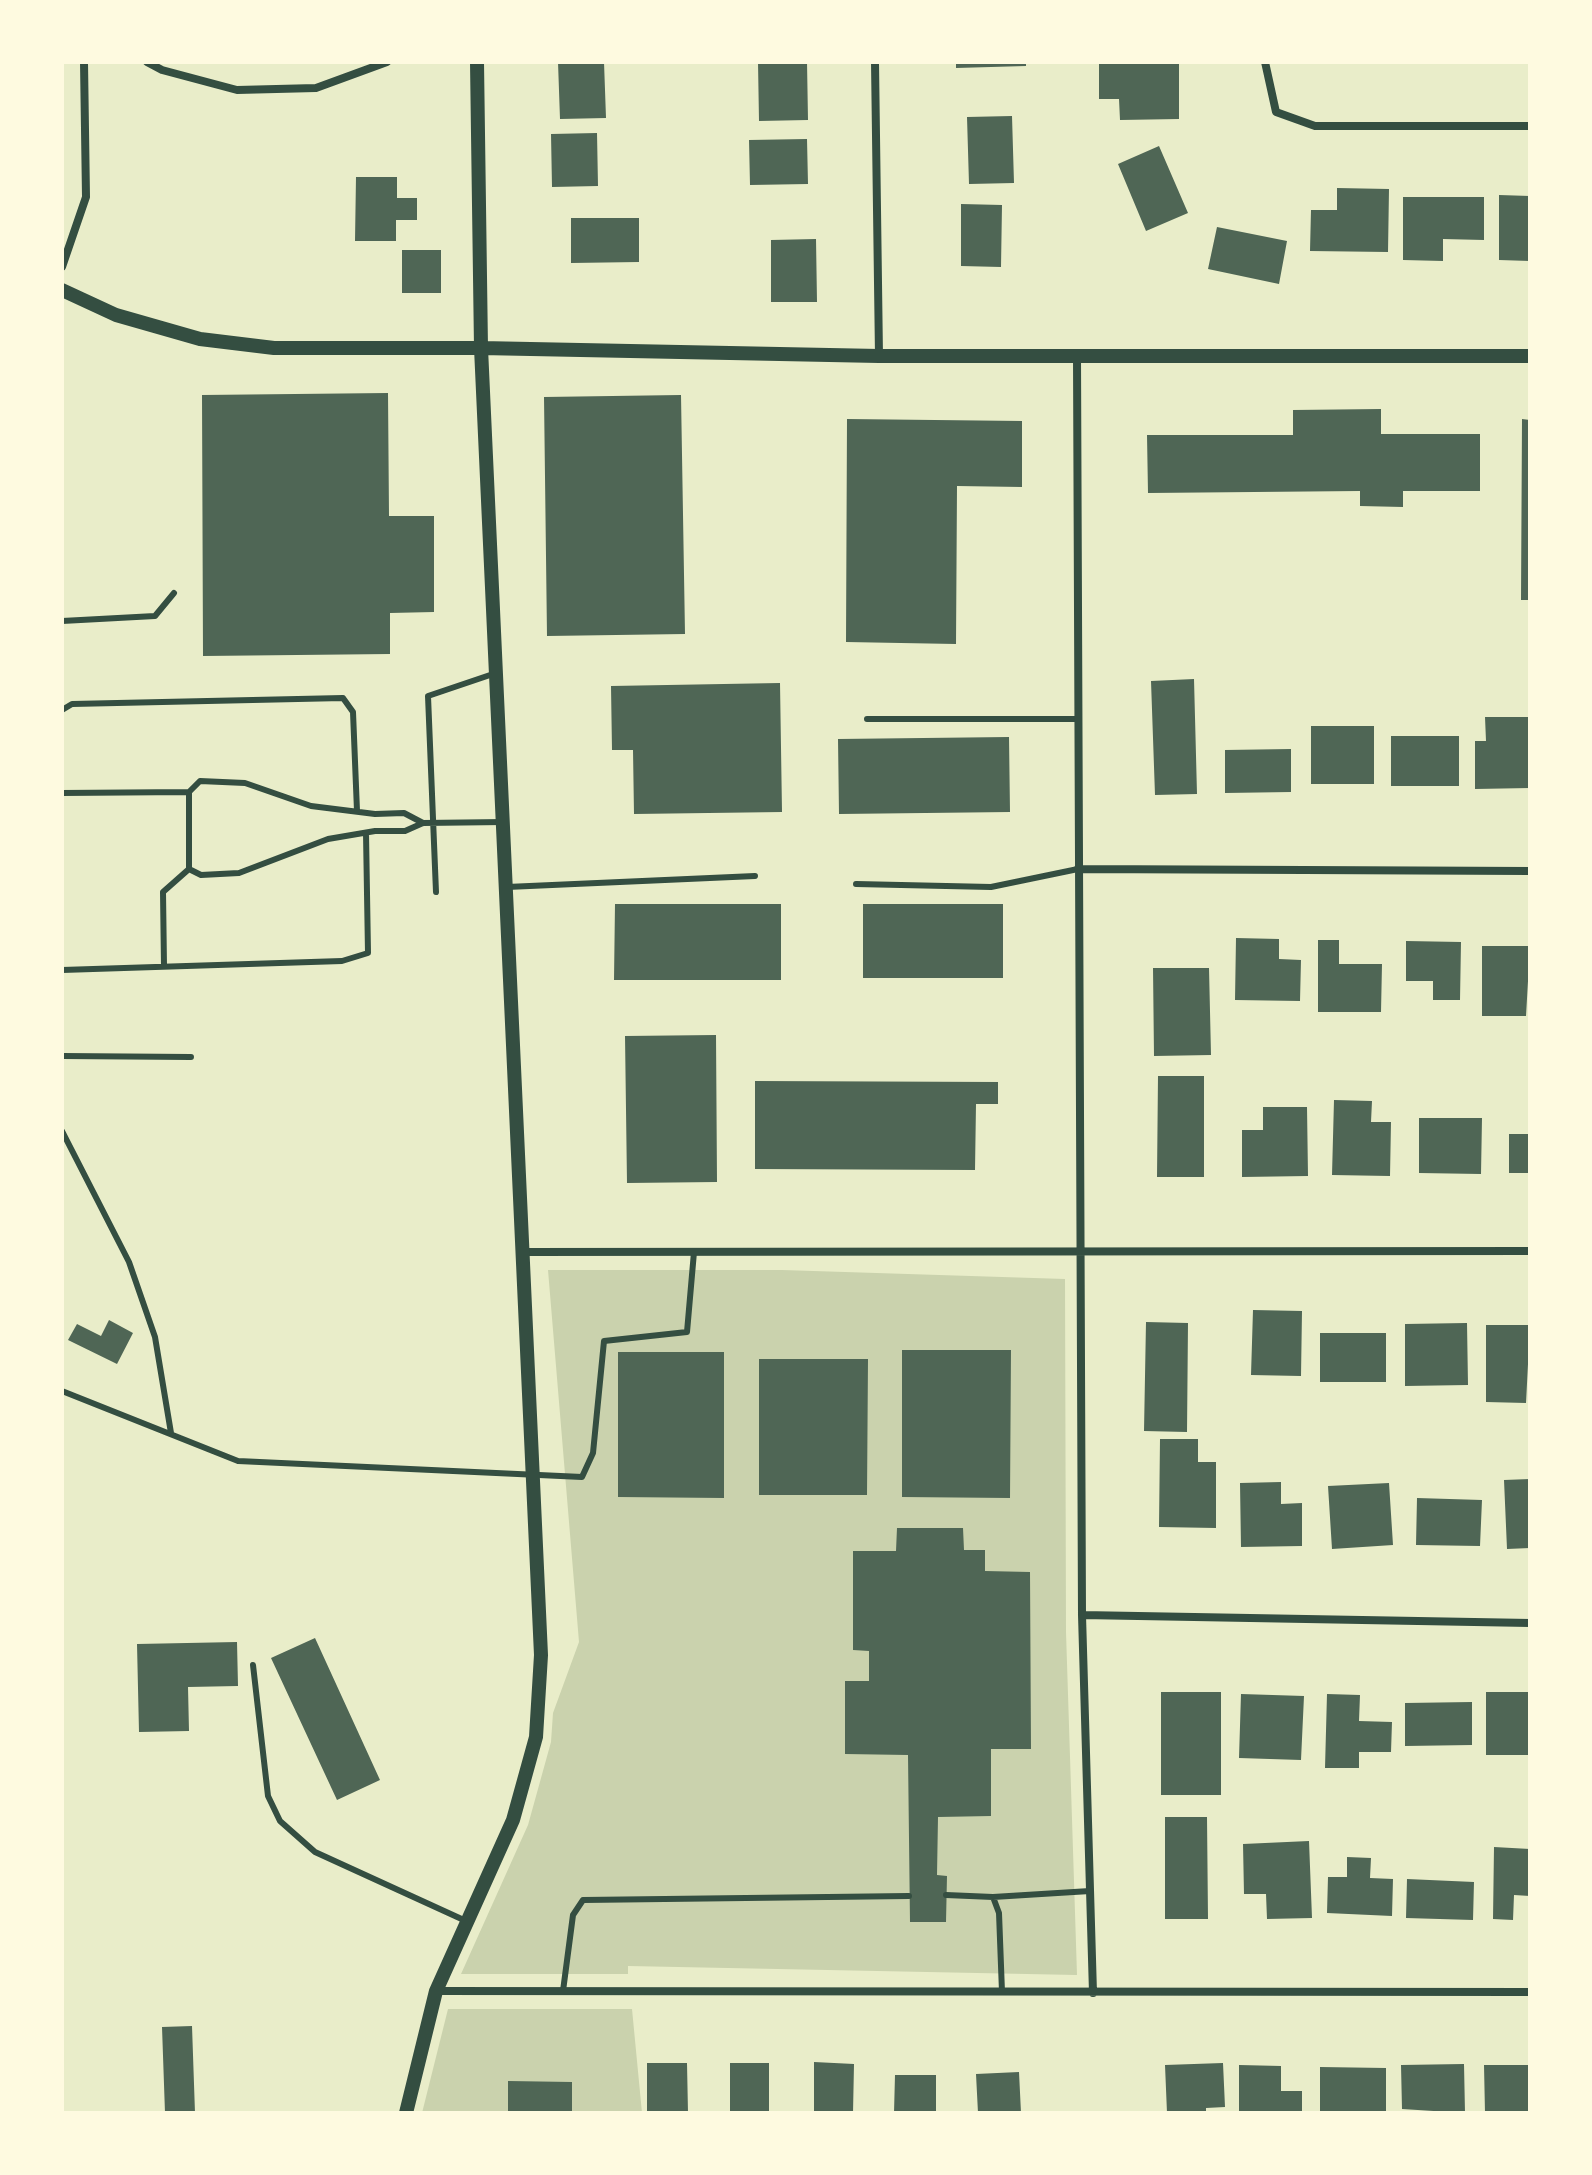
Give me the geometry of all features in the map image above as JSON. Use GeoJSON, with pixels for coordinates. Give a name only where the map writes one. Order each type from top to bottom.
{"type":"FeatureCollection","features":[{"type":"Feature","properties":{"kind":"street"},"geometry":{"type":"LineString","coordinates":[[62,267],[86,197],[84,62]]}},
{"type":"Feature","properties":{"kind":"street"},"geometry":{"type":"LineString","coordinates":[[147,62],[162,70],[237,90],[316,88],[387,62]]}},
{"type":"Feature","properties":{"kind":"street"},"geometry":{"type":"LineString","coordinates":[[406,2113],[436,1991],[513,1820],[536,1737],[541,1655],[481,348],[477,62]]}},
{"type":"Feature","properties":{"kind":"street"},"geometry":{"type":"LineString","coordinates":[[875,62],[879,356]]}},
{"type":"Feature","properties":{"kind":"street"},"geometry":{"type":"LineString","coordinates":[[1265,62],[1276,112],[1315,126],[1530,126]]}},
{"type":"Feature","properties":{"kind":"street"},"geometry":{"type":"LineString","coordinates":[[62,290],[116,315],[200,339],[274,348],[481,348],[879,356],[1530,356]]}},
{"type":"Feature","properties":{"kind":"street"},"geometry":{"type":"LineString","coordinates":[[1077,357],[1082,1615],[1093,1993]]}},
{"type":"Feature","properties":{"kind":"street"},"geometry":{"type":"LineString","coordinates":[[1078,869],[1530,871]]}},
{"type":"Feature","properties":{"kind":"street"},"geometry":{"type":"LineString","coordinates":[[523,1252],[1530,1251]]}},
{"type":"Feature","properties":{"kind":"street"},"geometry":{"type":"LineString","coordinates":[[1082,1615],[1530,1623]]}},
{"type":"Feature","properties":{"kind":"street"},"geometry":{"type":"LineString","coordinates":[[436,1991],[1530,1992]]}},
{"type":"Feature","properties":{"kind":"lane"},"geometry":{"type":"LineString","coordinates":[[62,621],[155,616],[174,593]]}},
{"type":"Feature","properties":{"kind":"lane"},"geometry":{"type":"LineString","coordinates":[[436,892],[428,696],[496,673]]}},
{"type":"Feature","properties":{"kind":"lane"},"geometry":{"type":"LineString","coordinates":[[62,710],[72,704],[343,698],[353,712],[357,811]]}},
{"type":"Feature","properties":{"kind":"lane"},"geometry":{"type":"LineString","coordinates":[[867,719],[1077,719]]}},
{"type":"Feature","properties":{"kind":"lane"},"geometry":{"type":"LineString","coordinates":[[62,793],[189,792],[200,781],[245,783],[311,806],[404,813],[423,823]]}},
{"type":"Feature","properties":{"kind":"lane"},"geometry":{"type":"LineString","coordinates":[[164,966],[163,892],[189,869],[189,792]]}},
{"type":"Feature","properties":{"kind":"lane"},"geometry":{"type":"LineString","coordinates":[[189,869],[201,875],[239,873],[328,839],[405,831],[423,823],[504,822]]}},
{"type":"Feature","properties":{"kind":"lane"},"geometry":{"type":"LineString","coordinates":[[62,970],[342,961],[368,953],[366,833]]}},
{"type":"Feature","properties":{"kind":"lane"},"geometry":{"type":"LineString","coordinates":[[856,884],[991,887],[1078,869]]}},
{"type":"Feature","properties":{"kind":"lane"},"geometry":{"type":"LineString","coordinates":[[507,887],[755,876]]}},
{"type":"Feature","properties":{"kind":"lane"},"geometry":{"type":"LineString","coordinates":[[62,1056],[191,1057]]}},
{"type":"Feature","properties":{"kind":"lane"},"geometry":{"type":"LineString","coordinates":[[62,1131],[129,1262],[155,1337],[171,1433]]}},
{"type":"Feature","properties":{"kind":"lane"},"geometry":{"type":"LineString","coordinates":[[62,1391],[238,1461],[582,1477],[593,1453],[604,1341],[687,1332],[694,1252]]}},
{"type":"Feature","properties":{"kind":"lane"},"geometry":{"type":"LineString","coordinates":[[253,1665],[268,1796],[280,1821],[315,1852],[466,1921]]}},
{"type":"Feature","properties":{"kind":"lane"},"geometry":{"type":"LineString","coordinates":[[946,1895],[993,1897],[1090,1891]]}},
{"type":"Feature","properties":{"kind":"lane"},"geometry":{"type":"LineString","coordinates":[[563,1991],[573,1915],[583,1900],[909,1896]]}},
{"type":"Feature","properties":{"kind":"lane"},"geometry":{"type":"LineString","coordinates":[[993,1897],[999,1913],[1002,1992]]}},
{"type":"Feature","properties":{"kind":"green space"},"geometry":{"type":"Polygon","coordinates":[[[548,1270],[782,1270],[1065,1279],[1066,1632],[1077,1975],[628,1966],[628,1974],[461,1974],[528,1825],[551,1742],[553,1713],[579,1642],[548,1270]]]}},
{"type":"Feature","properties":{"kind":"green space"},"geometry":{"type":"Polygon","coordinates":[[[448,2009],[632,2009],[642,2113],[422,2113],[448,2009]]]}},
{"type":"Feature","properties":{"kind":"building"},"geometry":{"type":"Polygon","coordinates":[[[558,62],[604,62],[606,118],[560,119],[558,62]]]}},
{"type":"Feature","properties":{"kind":"building"},"geometry":{"type":"Polygon","coordinates":[[[758,62],[807,62],[808,120],[759,121],[758,62]]]}},
{"type":"Feature","properties":{"kind":"building"},"geometry":{"type":"Polygon","coordinates":[[[956,62],[1026,62],[1026,66],[956,68],[956,62]]]}},
{"type":"Feature","properties":{"kind":"building"},"geometry":{"type":"Polygon","coordinates":[[[1099,62],[1179,62],[1179,119],[1120,120],[1119,99],[1099,99],[1099,62]]]}},
{"type":"Feature","properties":{"kind":"building"},"geometry":{"type":"Polygon","coordinates":[[[1012,116],[1014,183],[969,184],[967,117],[1012,116]]]}},
{"type":"Feature","properties":{"kind":"building"},"geometry":{"type":"Polygon","coordinates":[[[597,133],[598,186],[552,187],[551,134],[597,133]]]}},
{"type":"Feature","properties":{"kind":"building"},"geometry":{"type":"Polygon","coordinates":[[[807,139],[808,184],[750,185],[749,140],[807,139]]]}},
{"type":"Feature","properties":{"kind":"building"},"geometry":{"type":"Polygon","coordinates":[[[1159,146],[1188,213],[1146,231],[1118,164],[1159,146]]]}},
{"type":"Feature","properties":{"kind":"building"},"geometry":{"type":"Polygon","coordinates":[[[356,177],[397,177],[397,198],[417,198],[417,220],[396,220],[396,241],[355,241],[356,177]]]}},
{"type":"Feature","properties":{"kind":"building"},"geometry":{"type":"Polygon","coordinates":[[[1337,188],[1389,189],[1388,252],[1310,251],[1311,210],[1337,210],[1337,188]]]}},
{"type":"Feature","properties":{"kind":"building"},"geometry":{"type":"Polygon","coordinates":[[[1499,195],[1530,196],[1530,261],[1499,260],[1499,195]]]}},
{"type":"Feature","properties":{"kind":"building"},"geometry":{"type":"Polygon","coordinates":[[[1403,197],[1484,197],[1484,240],[1443,239],[1443,261],[1403,260],[1403,197]]]}},
{"type":"Feature","properties":{"kind":"building"},"geometry":{"type":"Polygon","coordinates":[[[961,204],[1002,205],[1001,267],[961,266],[961,204]]]}},
{"type":"Feature","properties":{"kind":"building"},"geometry":{"type":"Polygon","coordinates":[[[571,218],[639,218],[639,262],[571,263],[571,218]]]}},
{"type":"Feature","properties":{"kind":"building"},"geometry":{"type":"Polygon","coordinates":[[[1217,227],[1287,241],[1279,284],[1208,269],[1217,227]]]}},
{"type":"Feature","properties":{"kind":"building"},"geometry":{"type":"Polygon","coordinates":[[[816,239],[817,302],[771,302],[771,240],[816,239]]]}},
{"type":"Feature","properties":{"kind":"building"},"geometry":{"type":"Polygon","coordinates":[[[402,250],[441,250],[441,293],[402,293],[402,250]]]}},
{"type":"Feature","properties":{"kind":"building"},"geometry":{"type":"Polygon","coordinates":[[[388,393],[389,516],[434,516],[434,612],[390,613],[390,654],[203,656],[202,395],[388,393]]]}},
{"type":"Feature","properties":{"kind":"building"},"geometry":{"type":"Polygon","coordinates":[[[681,395],[685,634],[547,636],[544,397],[681,395]]]}},
{"type":"Feature","properties":{"kind":"building"},"geometry":{"type":"Polygon","coordinates":[[[1381,409],[1381,434],[1480,434],[1480,491],[1403,491],[1403,507],[1360,506],[1360,491],[1148,493],[1147,435],[1293,435],[1293,410],[1381,409]]]}},
{"type":"Feature","properties":{"kind":"building"},"geometry":{"type":"Polygon","coordinates":[[[847,419],[1022,421],[1022,487],[957,486],[956,644],[846,642],[847,419]]]}},
{"type":"Feature","properties":{"kind":"building"},"geometry":{"type":"Polygon","coordinates":[[[1522,419],[1530,420],[1530,600],[1521,600],[1522,419]]]}},
{"type":"Feature","properties":{"kind":"building"},"geometry":{"type":"Polygon","coordinates":[[[1194,679],[1197,794],[1155,795],[1151,681],[1194,679]]]}},
{"type":"Feature","properties":{"kind":"building"},"geometry":{"type":"Polygon","coordinates":[[[780,683],[782,812],[634,814],[633,750],[612,750],[611,686],[780,683]]]}},
{"type":"Feature","properties":{"kind":"building"},"geometry":{"type":"Polygon","coordinates":[[[1485,717],[1530,717],[1530,788],[1475,789],[1475,741],[1486,741],[1485,717]]]}},
{"type":"Feature","properties":{"kind":"building"},"geometry":{"type":"Polygon","coordinates":[[[1311,726],[1374,726],[1374,784],[1311,784],[1311,726]]]}},
{"type":"Feature","properties":{"kind":"building"},"geometry":{"type":"Polygon","coordinates":[[[1391,736],[1459,736],[1459,786],[1391,786],[1391,736]]]}},
{"type":"Feature","properties":{"kind":"building"},"geometry":{"type":"Polygon","coordinates":[[[1009,737],[1010,812],[839,814],[838,739],[1009,737]]]}},
{"type":"Feature","properties":{"kind":"building"},"geometry":{"type":"Polygon","coordinates":[[[1291,749],[1291,792],[1225,793],[1225,750],[1291,749]]]}},
{"type":"Feature","properties":{"kind":"building"},"geometry":{"type":"Polygon","coordinates":[[[615,904],[781,904],[781,980],[614,980],[615,904]]]}},
{"type":"Feature","properties":{"kind":"building"},"geometry":{"type":"Polygon","coordinates":[[[863,904],[1003,904],[1003,978],[863,978],[863,904]]]}},
{"type":"Feature","properties":{"kind":"building"},"geometry":{"type":"Polygon","coordinates":[[[1236,938],[1279,939],[1279,959],[1301,960],[1300,1001],[1235,1000],[1236,938]]]}},
{"type":"Feature","properties":{"kind":"building"},"geometry":{"type":"Polygon","coordinates":[[[1318,940],[1339,940],[1339,964],[1382,964],[1381,1012],[1318,1012],[1318,940]]]}},
{"type":"Feature","properties":{"kind":"building"},"geometry":{"type":"Polygon","coordinates":[[[1406,941],[1461,942],[1460,1000],[1433,1000],[1433,981],[1406,981],[1406,941]]]}},
{"type":"Feature","properties":{"kind":"building"},"geometry":{"type":"Polygon","coordinates":[[[1482,946],[1530,946],[1526,1016],[1482,1016],[1482,946]]]}},
{"type":"Feature","properties":{"kind":"building"},"geometry":{"type":"Polygon","coordinates":[[[1153,968],[1209,968],[1211,1055],[1154,1056],[1153,968]]]}},
{"type":"Feature","properties":{"kind":"building"},"geometry":{"type":"Polygon","coordinates":[[[716,1035],[717,1182],[627,1183],[625,1036],[716,1035]]]}},
{"type":"Feature","properties":{"kind":"building"},"geometry":{"type":"Polygon","coordinates":[[[1158,1076],[1204,1076],[1204,1177],[1157,1177],[1158,1076]]]}},
{"type":"Feature","properties":{"kind":"building"},"geometry":{"type":"Polygon","coordinates":[[[755,1081],[998,1082],[998,1104],[976,1104],[975,1170],[755,1169],[755,1081]]]}},
{"type":"Feature","properties":{"kind":"building"},"geometry":{"type":"Polygon","coordinates":[[[1334,1100],[1372,1101],[1371,1122],[1391,1122],[1390,1176],[1332,1175],[1334,1100]]]}},
{"type":"Feature","properties":{"kind":"building"},"geometry":{"type":"Polygon","coordinates":[[[1263,1107],[1307,1107],[1308,1176],[1242,1177],[1242,1130],[1263,1130],[1263,1107]]]}},
{"type":"Feature","properties":{"kind":"building"},"geometry":{"type":"Polygon","coordinates":[[[1419,1118],[1482,1118],[1481,1174],[1419,1173],[1419,1118]]]}},
{"type":"Feature","properties":{"kind":"building"},"geometry":{"type":"Polygon","coordinates":[[[1509,1134],[1530,1134],[1530,1173],[1509,1173],[1509,1134]]]}},
{"type":"Feature","properties":{"kind":"building"},"geometry":{"type":"Polygon","coordinates":[[[1253,1310],[1302,1311],[1301,1376],[1251,1375],[1253,1310]]]}},
{"type":"Feature","properties":{"kind":"building"},"geometry":{"type":"Polygon","coordinates":[[[109,1320],[133,1333],[117,1364],[68,1340],[77,1324],[101,1336],[109,1320]]]}},
{"type":"Feature","properties":{"kind":"building"},"geometry":{"type":"Polygon","coordinates":[[[1146,1322],[1188,1323],[1187,1432],[1144,1431],[1146,1322]]]}},
{"type":"Feature","properties":{"kind":"building"},"geometry":{"type":"Polygon","coordinates":[[[1467,1323],[1468,1385],[1405,1386],[1405,1324],[1467,1323]]]}},
{"type":"Feature","properties":{"kind":"building"},"geometry":{"type":"Polygon","coordinates":[[[1486,1325],[1530,1325],[1526,1403],[1486,1402],[1486,1325]]]}},
{"type":"Feature","properties":{"kind":"building"},"geometry":{"type":"Polygon","coordinates":[[[1320,1333],[1386,1333],[1386,1382],[1320,1382],[1320,1333]]]}},
{"type":"Feature","properties":{"kind":"building"},"geometry":{"type":"Polygon","coordinates":[[[902,1350],[1011,1350],[1010,1498],[902,1497],[902,1350]]]}},
{"type":"Feature","properties":{"kind":"building"},"geometry":{"type":"Polygon","coordinates":[[[618,1352],[724,1352],[724,1498],[618,1497],[618,1352]]]}},
{"type":"Feature","properties":{"kind":"building"},"geometry":{"type":"Polygon","coordinates":[[[759,1359],[868,1359],[867,1495],[759,1495],[759,1359]]]}},
{"type":"Feature","properties":{"kind":"building"},"geometry":{"type":"Polygon","coordinates":[[[1160,1439],[1198,1439],[1198,1462],[1216,1462],[1216,1528],[1159,1527],[1160,1439]]]}},
{"type":"Feature","properties":{"kind":"building"},"geometry":{"type":"Polygon","coordinates":[[[1530,1479],[1530,1548],[1507,1549],[1504,1480],[1530,1479]]]}},
{"type":"Feature","properties":{"kind":"building"},"geometry":{"type":"Polygon","coordinates":[[[1281,1482],[1281,1504],[1302,1503],[1302,1546],[1241,1547],[1240,1483],[1281,1482]]]}},
{"type":"Feature","properties":{"kind":"building"},"geometry":{"type":"Polygon","coordinates":[[[1389,1483],[1393,1545],[1332,1549],[1328,1486],[1389,1483]]]}},
{"type":"Feature","properties":{"kind":"building"},"geometry":{"type":"Polygon","coordinates":[[[1417,1498],[1482,1500],[1480,1546],[1416,1545],[1417,1498]]]}},
{"type":"Feature","properties":{"kind":"building"},"geometry":{"type":"Polygon","coordinates":[[[897,1528],[963,1528],[964,1550],[985,1550],[985,1571],[1030,1572],[1031,1749],[991,1749],[991,1816],[938,1817],[937,1875],[947,1876],[946,1922],[910,1922],[908,1755],[845,1754],[845,1681],[869,1681],[869,1651],[853,1650],[853,1551],[896,1551],[897,1528]]]}},
{"type":"Feature","properties":{"kind":"building"},"geometry":{"type":"Polygon","coordinates":[[[315,1638],[380,1780],[337,1800],[271,1658],[315,1638]]]}},
{"type":"Feature","properties":{"kind":"building"},"geometry":{"type":"Polygon","coordinates":[[[237,1642],[238,1686],[188,1687],[189,1731],[139,1732],[137,1644],[237,1642]]]}},
{"type":"Feature","properties":{"kind":"building"},"geometry":{"type":"Polygon","coordinates":[[[1161,1692],[1221,1692],[1221,1795],[1161,1795],[1161,1692]]]}},
{"type":"Feature","properties":{"kind":"building"},"geometry":{"type":"Polygon","coordinates":[[[1486,1692],[1530,1692],[1530,1755],[1486,1755],[1486,1692]]]}},
{"type":"Feature","properties":{"kind":"building"},"geometry":{"type":"Polygon","coordinates":[[[1241,1694],[1304,1696],[1301,1760],[1239,1758],[1241,1694]]]}},
{"type":"Feature","properties":{"kind":"building"},"geometry":{"type":"Polygon","coordinates":[[[1327,1694],[1360,1695],[1359,1721],[1392,1722],[1391,1752],[1359,1752],[1359,1768],[1325,1768],[1327,1694]]]}},
{"type":"Feature","properties":{"kind":"building"},"geometry":{"type":"Polygon","coordinates":[[[1472,1702],[1472,1745],[1405,1746],[1405,1703],[1472,1702]]]}},
{"type":"Feature","properties":{"kind":"building"},"geometry":{"type":"Polygon","coordinates":[[[1165,1817],[1207,1817],[1208,1919],[1165,1919],[1165,1817]]]}},
{"type":"Feature","properties":{"kind":"building"},"geometry":{"type":"Polygon","coordinates":[[[1309,1841],[1312,1918],[1267,1919],[1266,1894],[1244,1894],[1243,1844],[1309,1841]]]}},
{"type":"Feature","properties":{"kind":"building"},"geometry":{"type":"Polygon","coordinates":[[[1494,1847],[1530,1849],[1530,1896],[1514,1895],[1513,1920],[1493,1919],[1494,1847]]]}},
{"type":"Feature","properties":{"kind":"building"},"geometry":{"type":"Polygon","coordinates":[[[1347,1857],[1371,1858],[1370,1878],[1393,1879],[1392,1916],[1327,1913],[1328,1877],[1347,1877],[1347,1857]]]}},
{"type":"Feature","properties":{"kind":"building"},"geometry":{"type":"Polygon","coordinates":[[[1407,1879],[1474,1882],[1473,1920],[1406,1918],[1407,1879]]]}},
{"type":"Feature","properties":{"kind":"building"},"geometry":{"type":"Polygon","coordinates":[[[192,2026],[195,2113],[165,2113],[162,2027],[192,2026]]]}},
{"type":"Feature","properties":{"kind":"building"},"geometry":{"type":"Polygon","coordinates":[[[814,2062],[854,2064],[853,2113],[814,2113],[814,2062]]]}},
{"type":"Feature","properties":{"kind":"building"},"geometry":{"type":"Polygon","coordinates":[[[647,2063],[687,2063],[688,2113],[647,2113],[647,2063]]]}},
{"type":"Feature","properties":{"kind":"building"},"geometry":{"type":"Polygon","coordinates":[[[730,2063],[769,2063],[769,2113],[730,2113],[730,2063]]]}},
{"type":"Feature","properties":{"kind":"building"},"geometry":{"type":"Polygon","coordinates":[[[1223,2063],[1225,2107],[1206,2108],[1206,2113],[1167,2113],[1165,2065],[1223,2063]]]}},
{"type":"Feature","properties":{"kind":"building"},"geometry":{"type":"Polygon","coordinates":[[[1464,2064],[1465,2113],[1402,2109],[1401,2065],[1464,2064]]]}},
{"type":"Feature","properties":{"kind":"building"},"geometry":{"type":"Polygon","coordinates":[[[1239,2065],[1281,2066],[1281,2091],[1302,2091],[1302,2113],[1239,2113],[1239,2065]]]}},
{"type":"Feature","properties":{"kind":"building"},"geometry":{"type":"Polygon","coordinates":[[[1484,2065],[1530,2065],[1530,2113],[1485,2113],[1484,2065]]]}},
{"type":"Feature","properties":{"kind":"building"},"geometry":{"type":"Polygon","coordinates":[[[1320,2067],[1386,2068],[1386,2113],[1320,2113],[1320,2067]]]}},
{"type":"Feature","properties":{"kind":"building"},"geometry":{"type":"Polygon","coordinates":[[[1019,2072],[1021,2113],[978,2113],[976,2074],[1019,2072]]]}},
{"type":"Feature","properties":{"kind":"building"},"geometry":{"type":"Polygon","coordinates":[[[895,2075],[936,2075],[936,2113],[894,2113],[895,2075]]]}},
{"type":"Feature","properties":{"kind":"building"},"geometry":{"type":"Polygon","coordinates":[[[508,2081],[572,2082],[572,2113],[508,2113],[508,2081]]]}}]}
